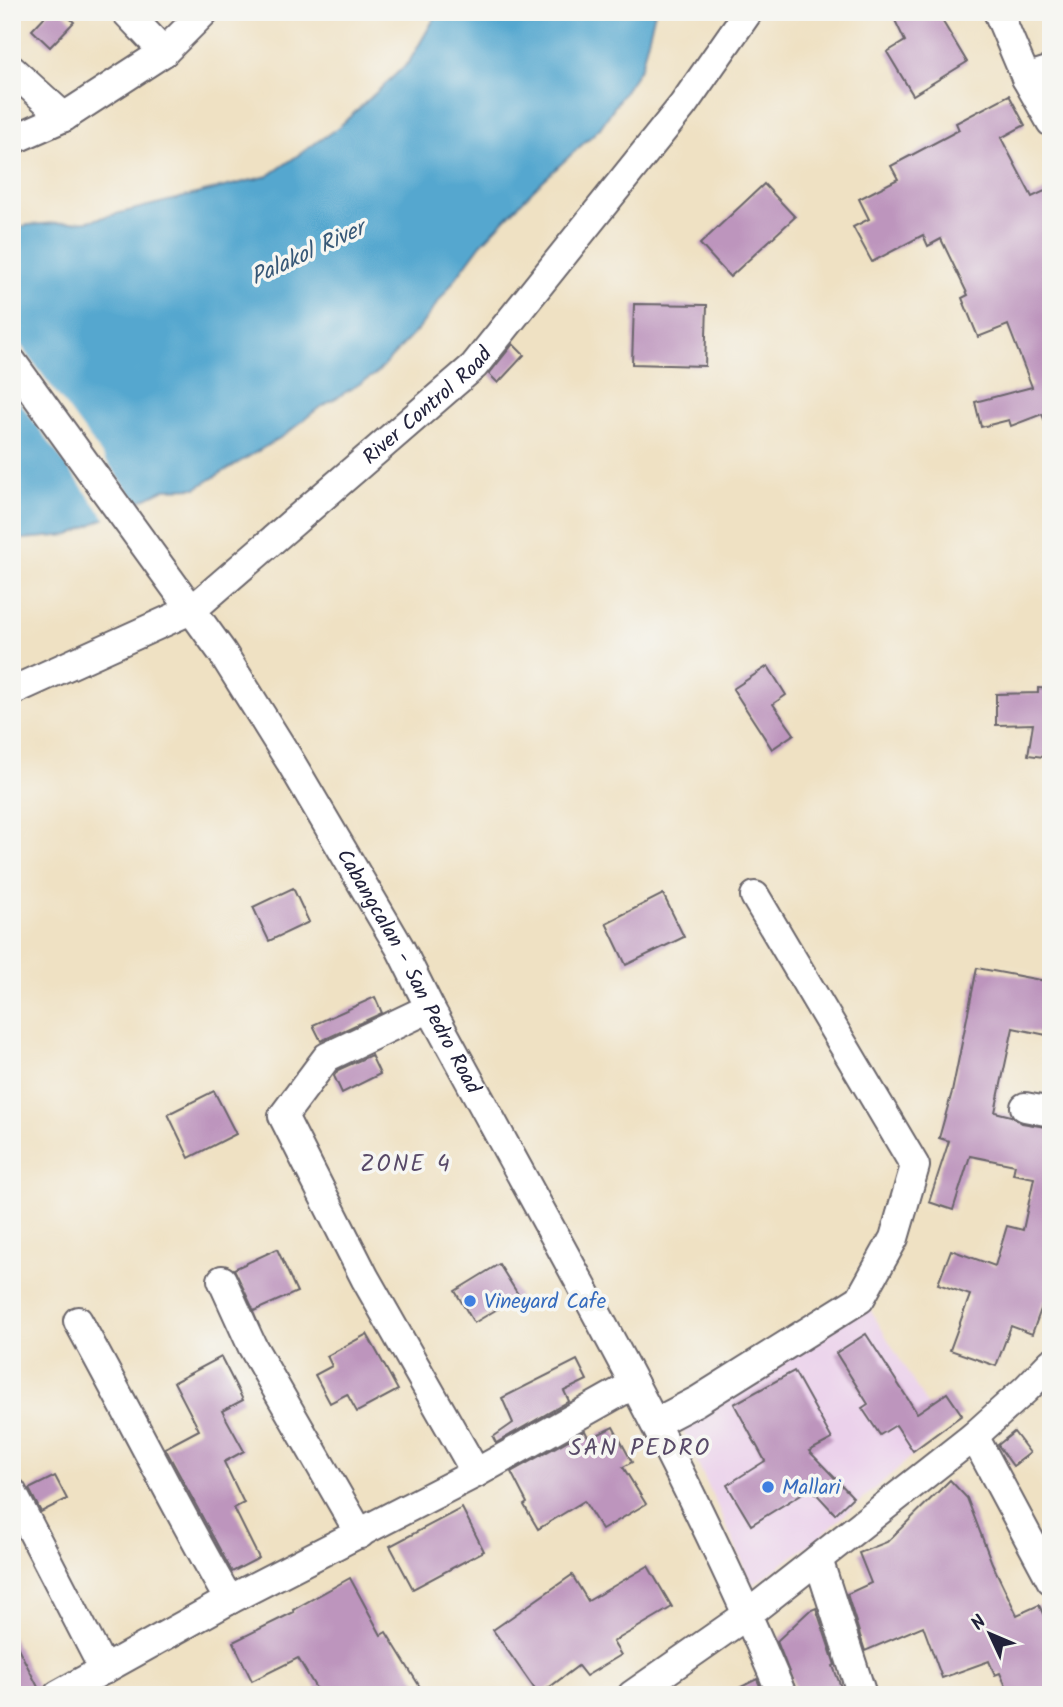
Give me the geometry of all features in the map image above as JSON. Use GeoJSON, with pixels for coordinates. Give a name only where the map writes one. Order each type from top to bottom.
{"type":"FeatureCollection","features":[{"type":"Feature","properties":{"kind":"street"},"geometry":{"type":"LineString","coordinates":[[126,12],[164,52]]}},
{"type":"Feature","properties":{"kind":"street"},"geometry":{"type":"LineString","coordinates":[[12,140],[64,117],[164,52],[204,12]]}},
{"type":"Feature","properties":{"kind":"street","name":"River Control Road"},"geometry":{"type":"LineString","coordinates":[[12,691],[193,609],[474,366],[683,105],[748,12]]}},
{"type":"Feature","properties":{"kind":"street"},"geometry":{"type":"LineString","coordinates":[[998,12],[1039,74],[1051,121]]}},
{"type":"Feature","properties":{"kind":"street"},"geometry":{"type":"LineString","coordinates":[[12,70],[64,117]]}},
{"type":"Feature","properties":{"kind":"street","name":"Cabangcalan - San Pedro Road"},"geometry":{"type":"LineString","coordinates":[[12,362],[193,609],[290,761],[400,948],[655,1423],[748,1614],[782,1695]]}},
{"type":"Feature","properties":{"kind":"street"},"geometry":{"type":"LineString","coordinates":[[655,1423],[697,1401],[860,1299],[894,1238],[915,1166],[755,896]]}},
{"type":"Feature","properties":{"kind":"street"},"geometry":{"type":"LineString","coordinates":[[430,1008],[327,1058],[283,1116],[365,1278],[476,1472]]}},
{"type":"Feature","properties":{"kind":"street"},"geometry":{"type":"LineString","coordinates":[[222,1280],[252,1346],[360,1534]]}},
{"type":"Feature","properties":{"kind":"street"},"geometry":{"type":"LineString","coordinates":[[78,1321],[229,1600]]}},
{"type":"Feature","properties":{"kind":"street"},"geometry":{"type":"LineString","coordinates":[[632,1695],[748,1614],[974,1436],[1026,1390],[1051,1363]]}},
{"type":"Feature","properties":{"kind":"street"},"geometry":{"type":"LineString","coordinates":[[58,1695],[229,1600],[476,1472],[634,1384]]}},
{"type":"Feature","properties":{"kind":"street"},"geometry":{"type":"LineString","coordinates":[[974,1436],[1051,1580]]}},
{"type":"Feature","properties":{"kind":"street"},"geometry":{"type":"LineString","coordinates":[[12,1492],[104,1670]]}},
{"type":"Feature","properties":{"kind":"street"},"geometry":{"type":"LineString","coordinates":[[818,1559],[862,1695]]}},
{"type":"Feature","properties":{"kind":"shaded area"},"geometry":{"type":"Polygon","coordinates":[[[868,1306],[942,1430],[817,1539],[753,1585],[680,1424],[868,1306]]]}},
{"type":"Feature","properties":{"kind":"water","name":"Palakol River"},"geometry":{"type":"Polygon","coordinates":[[[438,12],[655,12],[641,67],[600,128],[534,189],[481,244],[419,328],[376,374],[316,410],[285,435],[196,488],[165,489],[70,535],[12,540],[12,230],[28,225],[88,221],[268,176],[340,126],[409,62],[438,12]]]}},
{"type":"Feature","properties":{"kind":"pier"},"geometry":{"type":"Polygon","coordinates":[[[12,333],[139,505],[107,521],[12,392],[12,333]]]}},
{"type":"Feature","properties":{"kind":"building"},"geometry":{"type":"Polygon","coordinates":[[[49,12],[63,12],[74,22],[50,47],[32,30],[49,12]]]}},
{"type":"Feature","properties":{"kind":"building"},"geometry":{"type":"Polygon","coordinates":[[[891,12],[937,12],[967,62],[913,95],[887,52],[905,41],[891,12]]]}},
{"type":"Feature","properties":{"kind":"building"},"geometry":{"type":"Polygon","coordinates":[[[1009,95],[1025,125],[1001,138],[1032,197],[1051,188],[1049,432],[1042,414],[1011,426],[1009,420],[981,427],[975,402],[1032,387],[1008,325],[978,337],[962,298],[968,295],[941,239],[928,246],[923,235],[872,262],[853,227],[869,219],[859,199],[898,179],[891,166],[959,130],[956,123],[1009,95]]]}},
{"type":"Feature","properties":{"kind":"building"},"geometry":{"type":"Polygon","coordinates":[[[764,184],[795,217],[730,277],[700,244],[764,184]]]}},
{"type":"Feature","properties":{"kind":"building"},"geometry":{"type":"Polygon","coordinates":[[[634,304],[707,305],[705,366],[632,364],[634,304]]]}},
{"type":"Feature","properties":{"kind":"building"},"geometry":{"type":"Polygon","coordinates":[[[513,344],[524,355],[498,383],[489,374],[513,344]]]}},
{"type":"Feature","properties":{"kind":"building"},"geometry":{"type":"Polygon","coordinates":[[[768,666],[786,695],[773,704],[794,734],[772,749],[733,689],[768,666]]]}},
{"type":"Feature","properties":{"kind":"building"},"geometry":{"type":"Polygon","coordinates":[[[1038,688],[1051,689],[1051,758],[1028,755],[1033,724],[996,725],[996,694],[1038,693],[1038,688]]]}},
{"type":"Feature","properties":{"kind":"building"},"geometry":{"type":"Polygon","coordinates":[[[293,888],[309,922],[269,941],[253,907],[293,888]]]}},
{"type":"Feature","properties":{"kind":"building"},"geometry":{"type":"Polygon","coordinates":[[[663,894],[684,937],[626,965],[606,923],[663,894]]]}},
{"type":"Feature","properties":{"kind":"building"},"geometry":{"type":"Polygon","coordinates":[[[977,968],[1051,982],[1051,1036],[1013,1028],[995,1112],[1011,1116],[1022,1123],[1051,1128],[1051,1303],[1044,1301],[1032,1334],[1011,1326],[996,1366],[950,1350],[970,1295],[938,1284],[951,1250],[995,1266],[1007,1226],[1023,1230],[1034,1178],[1013,1174],[1015,1165],[970,1156],[953,1210],[929,1202],[949,1141],[939,1138],[952,1092],[977,968]]]}},
{"type":"Feature","properties":{"kind":"building"},"geometry":{"type":"Polygon","coordinates":[[[375,997],[382,1013],[321,1041],[313,1025],[375,997]]]}},
{"type":"Feature","properties":{"kind":"building"},"geometry":{"type":"Polygon","coordinates":[[[371,1055],[380,1074],[342,1093],[334,1076],[338,1070],[371,1055]]]}},
{"type":"Feature","properties":{"kind":"building"},"geometry":{"type":"Polygon","coordinates":[[[214,1091],[236,1134],[189,1158],[168,1114],[214,1091]]]}},
{"type":"Feature","properties":{"kind":"building"},"geometry":{"type":"Polygon","coordinates":[[[277,1249],[297,1292],[254,1311],[234,1269],[277,1249]]]}},
{"type":"Feature","properties":{"kind":"building"},"geometry":{"type":"Polygon","coordinates":[[[499,1264],[519,1296],[474,1323],[455,1291],[499,1264]]]}},
{"type":"Feature","properties":{"kind":"building"},"geometry":{"type":"Polygon","coordinates":[[[367,1334],[398,1390],[357,1412],[347,1394],[330,1403],[315,1375],[332,1366],[327,1356],[367,1334]]]}},
{"type":"Feature","properties":{"kind":"building"},"geometry":{"type":"Polygon","coordinates":[[[866,1334],[917,1413],[947,1393],[962,1415],[913,1451],[896,1425],[880,1435],[862,1408],[868,1404],[836,1353],[866,1334]]]}},
{"type":"Feature","properties":{"kind":"building"},"geometry":{"type":"Polygon","coordinates":[[[221,1357],[243,1400],[222,1411],[244,1451],[224,1462],[244,1503],[234,1508],[259,1558],[232,1572],[165,1448],[199,1430],[174,1382],[221,1357]]]}},
{"type":"Feature","properties":{"kind":"building"},"geometry":{"type":"Polygon","coordinates":[[[577,1360],[587,1380],[564,1391],[569,1401],[496,1443],[493,1437],[513,1423],[502,1398],[577,1360]]]}},
{"type":"Feature","properties":{"kind":"building"},"geometry":{"type":"Polygon","coordinates":[[[794,1371],[832,1439],[809,1451],[853,1497],[835,1514],[811,1488],[751,1525],[727,1485],[765,1461],[734,1404],[794,1371]]]}},
{"type":"Feature","properties":{"kind":"building"},"geometry":{"type":"Polygon","coordinates":[[[613,1427],[632,1462],[623,1467],[646,1504],[602,1530],[584,1501],[538,1529],[524,1505],[527,1503],[511,1472],[585,1431],[589,1439],[613,1427]]]}},
{"type":"Feature","properties":{"kind":"building"},"geometry":{"type":"Polygon","coordinates":[[[1014,1432],[1030,1453],[1013,1466],[998,1445],[1014,1432]]]}},
{"type":"Feature","properties":{"kind":"building"},"geometry":{"type":"Polygon","coordinates":[[[55,1476],[67,1499],[41,1512],[29,1489],[55,1476]]]}},
{"type":"Feature","properties":{"kind":"building"},"geometry":{"type":"Polygon","coordinates":[[[950,1480],[967,1498],[992,1563],[1017,1615],[1039,1605],[1051,1631],[1051,1695],[1010,1695],[1000,1673],[995,1675],[989,1661],[942,1678],[923,1626],[865,1651],[847,1594],[871,1583],[859,1553],[887,1542],[950,1480]]]}},
{"type":"Feature","properties":{"kind":"building"},"geometry":{"type":"Polygon","coordinates":[[[462,1508],[484,1551],[413,1589],[390,1546],[462,1508]]]}},
{"type":"Feature","properties":{"kind":"building"},"geometry":{"type":"Polygon","coordinates":[[[648,1566],[672,1607],[613,1642],[621,1655],[586,1676],[578,1666],[539,1695],[493,1630],[572,1575],[588,1601],[648,1566]]]}},
{"type":"Feature","properties":{"kind":"building"},"geometry":{"type":"Polygon","coordinates":[[[350,1578],[381,1635],[386,1632],[425,1695],[320,1695],[298,1658],[252,1681],[233,1642],[294,1612],[293,1610],[350,1578]]]}},
{"type":"Feature","properties":{"kind":"building"},"geometry":{"type":"Polygon","coordinates":[[[816,1608],[844,1695],[798,1695],[777,1641],[809,1611],[816,1608]]]}},
{"type":"Feature","properties":{"kind":"building"},"geometry":{"type":"Polygon","coordinates":[[[12,1636],[39,1689],[27,1695],[12,1695],[12,1636]]]}},
{"type":"Feature","properties":{"kind":"building"},"geometry":{"type":"Polygon","coordinates":[[[757,1679],[764,1695],[725,1695],[757,1679]]]}},
{"type":"Feature","properties":{"kind":"place","name":"Vineyard Cafe"},"geometry":{"type":"Point","coordinates":[470,1301]}},
{"type":"Feature","properties":{"kind":"place","name":"Mallari"},"geometry":{"type":"Point","coordinates":[768,1487]}},
{"type":"Feature","properties":{"kind":"district","name":"ZONE 4"},"geometry":{"type":"Point","coordinates":[406,1163]}},
{"type":"Feature","properties":{"kind":"district","name":"SAN PEDRO"},"geometry":{"type":"Point","coordinates":[640,1447]}}]}
